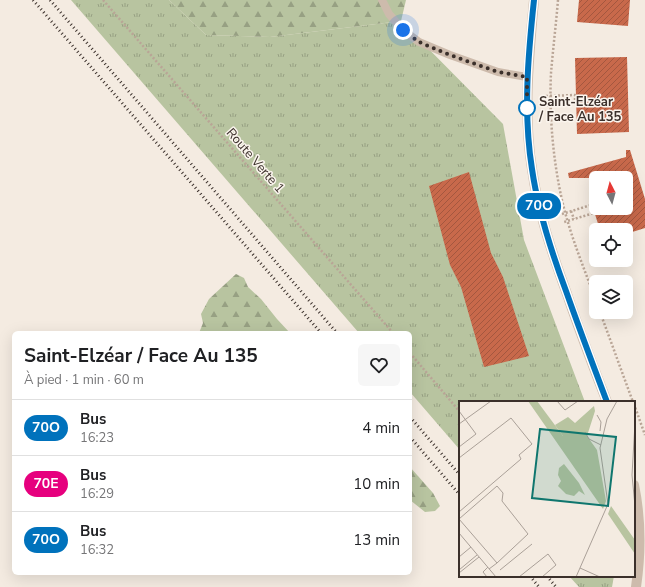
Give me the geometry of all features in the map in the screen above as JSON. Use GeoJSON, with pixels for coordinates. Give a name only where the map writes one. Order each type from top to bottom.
{"type":"FeatureCollection","features":[{"type":"Feature","properties":{"kind":"street"},"geometry":{"type":"LineString","coordinates":[[534,0],[527,77],[527,107],[531,168],[539,210],[545,230],[607,401]]}},
{"type":"Feature","properties":{"kind":"street"},"geometry":{"type":"LineString","coordinates":[[635,492],[640,529],[640,557],[636,587]]}},
{"type":"Feature","properties":{"kind":"lane"},"geometry":{"type":"LineString","coordinates":[[382,0],[389,14],[403,30],[419,42],[498,72],[527,77]]}},
{"type":"Feature","properties":{"kind":"path","name":"Route Verte 1"},"geometry":{"type":"LineString","coordinates":[[103,0],[391,331]]}},
{"type":"Feature","properties":{"kind":"path"},"geometry":{"type":"LineString","coordinates":[[558,0],[552,60],[551,96],[556,161],[562,200],[589,281]]}},
{"type":"Feature","properties":{"kind":"path"},"geometry":{"type":"LineString","coordinates":[[546,96],[575,95],[575,103],[556,103],[547,106]]}},
{"type":"Feature","properties":{"kind":"path"},"geometry":{"type":"LineString","coordinates":[[556,96],[556,103]]}},
{"type":"Feature","properties":{"kind":"path"},"geometry":{"type":"LineString","coordinates":[[562,214],[591,205],[594,213],[564,222]]}},
{"type":"Feature","properties":{"kind":"path"},"geometry":{"type":"LineString","coordinates":[[572,211],[574,219]]}},
{"type":"Feature","properties":{"kind":"path"},"geometry":{"type":"LineString","coordinates":[[603,319],[633,401]]}},
{"type":"Feature","properties":{"kind":"path"},"geometry":{"type":"LineString","coordinates":[[412,355],[459,411]]}},
{"type":"Feature","properties":{"kind":"path"},"geometry":{"type":"LineString","coordinates":[[635,406],[645,435]]}},
{"type":"Feature","properties":{"kind":"green space"},"geometry":{"type":"Polygon","coordinates":[[[71,0],[169,0],[206,35],[270,37],[401,21],[503,124],[524,240],[585,401],[459,401],[459,449],[412,394],[412,331],[357,331],[71,0]]]}},
{"type":"Feature","properties":{"kind":"green space"},"geometry":{"type":"Polygon","coordinates":[[[169,0],[406,0],[401,21],[270,37],[206,35],[169,0]]]}},
{"type":"Feature","properties":{"kind":"green space"},"geometry":{"type":"Polygon","coordinates":[[[236,274],[244,278],[248,287],[261,299],[288,331],[200,331],[203,323],[201,314],[209,299],[236,274]]]}},
{"type":"Feature","properties":{"kind":"green space"},"geometry":{"type":"Polygon","coordinates":[[[412,469],[433,493],[440,506],[435,511],[425,512],[412,502],[412,469]]]}},
{"type":"Feature","properties":{"kind":"green space"},"geometry":{"type":"Polygon","coordinates":[[[570,577],[614,577],[612,587],[579,587],[570,577]]]}},
{"type":"Feature","properties":{"kind":"building"},"geometry":{"type":"Polygon","coordinates":[[[579,0],[630,0],[628,26],[577,22],[579,0]]]}},
{"type":"Feature","properties":{"kind":"building"},"geometry":{"type":"Polygon","coordinates":[[[627,57],[629,132],[577,134],[575,58],[627,57]]]}},
{"type":"Feature","properties":{"kind":"building"},"geometry":{"type":"Polygon","coordinates":[[[626,150],[630,150],[645,199],[645,228],[633,232],[633,223],[598,223],[595,215],[633,215],[633,171],[589,171],[589,178],[569,178],[568,173],[626,157],[626,150]]]}},
{"type":"Feature","properties":{"kind":"building"},"geometry":{"type":"Polygon","coordinates":[[[469,172],[491,253],[503,277],[529,356],[484,367],[461,287],[450,265],[429,186],[469,172]]]}},
{"type":"Feature","properties":{"kind":"railway"},"geometry":{"type":"LineString","coordinates":[[33,0],[319,331]]}},
{"type":"Feature","properties":{"kind":"railway"},"geometry":{"type":"LineString","coordinates":[[50,0],[335,331]]}},
{"type":"Feature","properties":{"kind":"railway"},"geometry":{"type":"LineString","coordinates":[[412,419],[459,474]]}},
{"type":"Feature","properties":{"kind":"railway"},"geometry":{"type":"LineString","coordinates":[[412,439],[459,494]]}},
{"type":"Feature","properties":{"kind":"railway"},"geometry":{"type":"LineString","coordinates":[[531,577],[539,587]]}},
{"type":"Feature","properties":{"kind":"railway"},"geometry":{"type":"LineString","coordinates":[[548,577],[556,587]]}},
{"type":"Feature","properties":{"kind":"bus line","name":"70O"},"geometry":{"type":"LineString","coordinates":[[534,0],[528,62],[527,91],[531,168],[539,210],[554,259],[607,401]]}},
{"type":"Feature","properties":{"kind":"place","name":"Saint-Elzéar / Face Au 135"},"geometry":{"type":"Point","coordinates":[527,108]}},
{"type":"Feature","properties":{"kind":"route"},"geometry":{"type":"LineString","coordinates":[[403,30],[419,42],[450,55],[498,72],[527,77],[527,108]]}}]}
